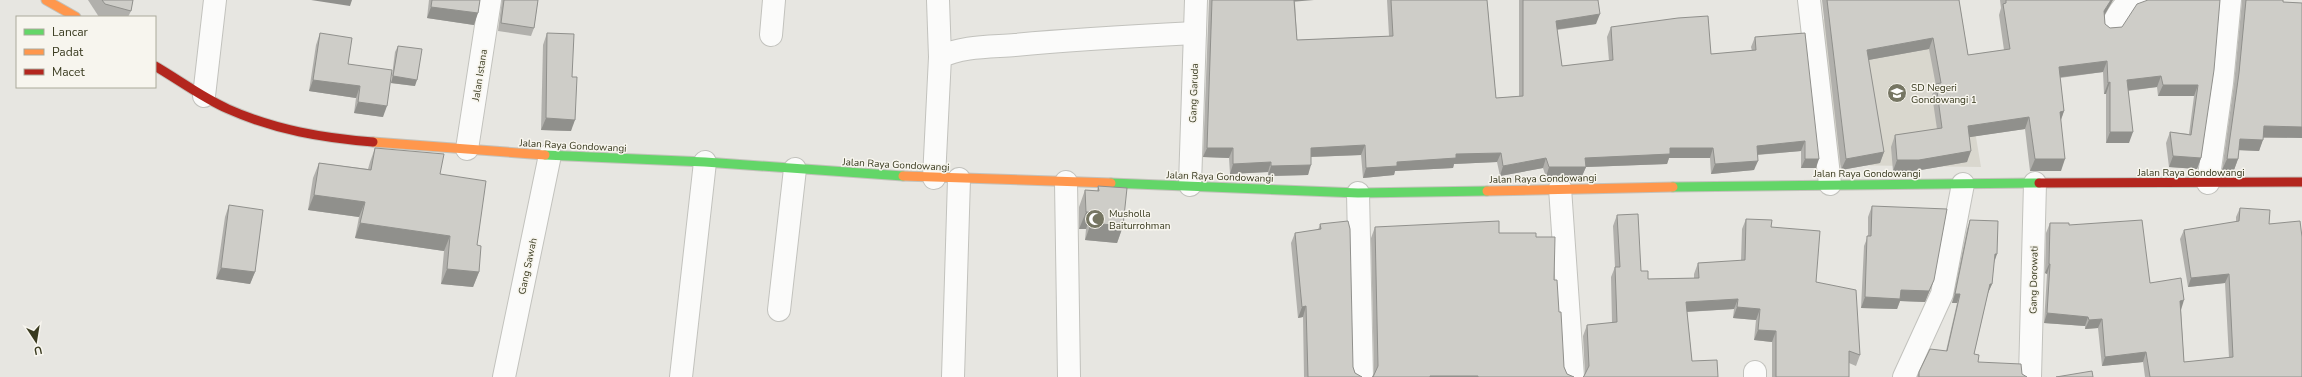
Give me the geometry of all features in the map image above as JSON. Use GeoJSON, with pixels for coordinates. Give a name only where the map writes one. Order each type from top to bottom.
{"type":"FeatureCollection","features":[{"type":"Feature","properties":{"kind":"street"},"geometry":{"type":"LineString","coordinates":[[46,0],[74,16]]}},
{"type":"Feature","properties":{"kind":"street"},"geometry":{"type":"LineString","coordinates":[[204,96],[214,0]]}},
{"type":"Feature","properties":{"kind":"street","name":"Jalan Istana"},"geometry":{"type":"LineString","coordinates":[[467,149],[490,0]]}},
{"type":"Feature","properties":{"kind":"street"},"geometry":{"type":"LineString","coordinates":[[771,35],[774,0]]}},
{"type":"Feature","properties":{"kind":"street"},"geometry":{"type":"LineString","coordinates":[[934,178],[940,57],[938,0]]}},
{"type":"Feature","properties":{"kind":"street","name":"Gang Garuda"},"geometry":{"type":"LineString","coordinates":[[1190,185],[1196,0]]}},
{"type":"Feature","properties":{"kind":"street"},"geometry":{"type":"LineString","coordinates":[[1809,0],[1830,184]]}},
{"type":"Feature","properties":{"kind":"street"},"geometry":{"type":"LineString","coordinates":[[2111,28],[2119,12],[2129,1],[2140,0]]}},
{"type":"Feature","properties":{"kind":"street"},"geometry":{"type":"LineString","coordinates":[[2208,183],[2222,83],[2230,0]]}},
{"type":"Feature","properties":{"kind":"street"},"geometry":{"type":"LineString","coordinates":[[940,57],[950,52],[1063,40],[1195,33]]}},
{"type":"Feature","properties":{"kind":"street","name":"Jalan Raya Gondowangi"},"geometry":{"type":"LineString","coordinates":[[156,67],[228,109],[292,132],[334,139],[550,155],[705,162],[934,178],[1190,185],[1358,193],[1830,184],[2302,182]]}},
{"type":"Feature","properties":{"kind":"street","name":"Gang Sawah"},"geometry":{"type":"LineString","coordinates":[[504,377],[550,155]]}},
{"type":"Feature","properties":{"kind":"street"},"geometry":{"type":"LineString","coordinates":[[681,377],[705,162]]}},
{"type":"Feature","properties":{"kind":"street"},"geometry":{"type":"LineString","coordinates":[[779,310],[795,169]]}},
{"type":"Feature","properties":{"kind":"street"},"geometry":{"type":"LineString","coordinates":[[953,377],[959,179]]}},
{"type":"Feature","properties":{"kind":"street"},"geometry":{"type":"LineString","coordinates":[[1066,182],[1069,377]]}},
{"type":"Feature","properties":{"kind":"street","name":"Gang Dorowati"},"geometry":{"type":"LineString","coordinates":[[2030,377],[2035,183]]}},
{"type":"Feature","properties":{"kind":"street"},"geometry":{"type":"LineString","coordinates":[[1904,377],[1942,294],[1963,184]]}},
{"type":"Feature","properties":{"kind":"street"},"geometry":{"type":"LineString","coordinates":[[1560,188],[1573,377]]}},
{"type":"Feature","properties":{"kind":"street"},"geometry":{"type":"LineString","coordinates":[[1358,193],[1362,377]]}},
{"type":"Feature","properties":{"kind":"shaded area","name":"SD Negeri Gondowangi 1"},"geometry":{"type":"Polygon","coordinates":[[[1939,0],[1953,0],[1981,167],[1838,165],[1814,21],[1939,0]]]}},
{"type":"Feature","properties":{"kind":"building"},"geometry":{"type":"Polygon","coordinates":[[[102,0],[133,0],[131,11],[105,4],[102,0]]]}},
{"type":"Feature","properties":{"kind":"building"},"geometry":{"type":"Polygon","coordinates":[[[432,0],[480,0],[478,13],[431,7],[432,0]]]}},
{"type":"Feature","properties":{"kind":"building"},"geometry":{"type":"Polygon","coordinates":[[[504,0],[538,0],[534,28],[501,23],[504,0]]]}},
{"type":"Feature","properties":{"kind":"building"},"geometry":{"type":"Polygon","coordinates":[[[1212,0],[1294,0],[1297,40],[1393,36],[1391,0],[1487,0],[1496,98],[1523,96],[1523,0],[1598,0],[1600,14],[1556,21],[1562,66],[1613,60],[1611,27],[1678,18],[1708,16],[1711,54],[1756,50],[1755,37],[1805,33],[1819,159],[1805,159],[1805,141],[1757,146],[1758,161],[1715,164],[1713,148],[1670,148],[1670,154],[1585,158],[1586,167],[1549,167],[1546,158],[1503,166],[1501,153],[1456,154],[1456,158],[1397,162],[1397,166],[1366,168],[1365,145],[1311,148],[1311,165],[1271,166],[1271,162],[1233,164],[1233,148],[1207,148],[1212,0]]]}},
{"type":"Feature","properties":{"kind":"building"},"geometry":{"type":"Polygon","coordinates":[[[1827,0],[1959,0],[1968,55],[2010,49],[2003,4],[2006,3],[2006,0],[2111,0],[2104,11],[2105,24],[2110,28],[2122,27],[2137,4],[2148,0],[2220,0],[2214,70],[2201,158],[2173,156],[2170,132],[2191,135],[2198,85],[2163,85],[2161,76],[2127,80],[2133,132],[2110,132],[2110,82],[2108,83],[2107,61],[2059,67],[2064,111],[2060,112],[2065,159],[2035,159],[2029,117],[1968,126],[1971,151],[1919,160],[1897,160],[1895,135],[1942,128],[1936,84],[1941,83],[1933,38],[1867,50],[1884,152],[1846,159],[1827,0]]]}},
{"type":"Feature","properties":{"kind":"building"},"geometry":{"type":"Polygon","coordinates":[[[2246,0],[2283,0],[2283,2],[2302,3],[2302,127],[2264,126],[2263,140],[2240,139],[2238,159],[2227,159],[2239,73],[2246,0]]]}},
{"type":"Feature","properties":{"kind":"building"},"geometry":{"type":"Polygon","coordinates":[[[320,33],[352,38],[348,64],[392,70],[387,106],[358,102],[360,86],[313,80],[320,33]]]}},
{"type":"Feature","properties":{"kind":"building"},"geometry":{"type":"Polygon","coordinates":[[[547,33],[574,34],[572,77],[577,77],[575,120],[546,118],[547,33]]]}},
{"type":"Feature","properties":{"kind":"building"},"geometry":{"type":"Polygon","coordinates":[[[398,46],[422,49],[417,80],[393,76],[398,46]]]}},
{"type":"Feature","properties":{"kind":"building"},"geometry":{"type":"Polygon","coordinates":[[[375,148],[444,154],[440,174],[486,181],[477,245],[481,246],[479,272],[447,269],[450,236],[360,223],[365,202],[314,195],[319,163],[371,170],[375,148]]]}},
{"type":"Feature","properties":{"kind":"building"},"geometry":{"type":"Polygon","coordinates":[[[1098,186],[1127,188],[1123,226],[1091,223],[1092,212],[1086,212],[1085,190],[1099,191],[1098,186]]]}},
{"type":"Feature","properties":{"kind":"building"},"geometry":{"type":"Polygon","coordinates":[[[229,205],[263,210],[255,272],[221,268],[229,205]]]}},
{"type":"Feature","properties":{"kind":"building"},"geometry":{"type":"Polygon","coordinates":[[[1872,206],[1947,209],[1934,280],[1929,291],[1901,290],[1900,299],[1865,297],[1867,236],[1871,236],[1872,206]]]}},
{"type":"Feature","properties":{"kind":"building"},"geometry":{"type":"Polygon","coordinates":[[[2240,208],[2270,210],[2269,224],[2300,221],[2302,237],[2302,377],[2150,377],[2146,352],[2105,357],[2102,319],[2089,320],[2088,317],[2047,313],[2050,264],[2050,223],[2069,223],[2069,225],[2142,220],[2150,283],[2181,278],[2184,300],[2180,301],[2184,362],[2233,357],[2229,274],[2191,278],[2184,230],[2239,221],[2240,208]]]}},
{"type":"Feature","properties":{"kind":"building"},"geometry":{"type":"Polygon","coordinates":[[[1638,214],[1641,271],[1648,271],[1648,279],[1699,278],[1698,263],[1745,260],[1746,219],[1772,220],[1771,227],[1820,231],[1816,282],[1856,290],[1860,355],[1849,351],[1849,377],[1776,377],[1776,331],[1758,330],[1760,309],[1737,307],[1738,299],[1686,302],[1692,361],[1717,360],[1718,377],[1583,377],[1589,366],[1587,325],[1617,322],[1615,267],[1620,267],[1617,215],[1638,214]]]}},
{"type":"Feature","properties":{"kind":"building"},"geometry":{"type":"Polygon","coordinates":[[[1970,220],[1998,221],[1997,254],[1995,254],[1992,284],[1990,284],[1974,354],[1979,355],[1978,362],[2021,364],[2022,374],[2027,377],[1919,377],[1919,372],[1930,349],[1947,351],[1960,294],[1955,294],[1970,220]]]}},
{"type":"Feature","properties":{"kind":"building"},"geometry":{"type":"Polygon","coordinates":[[[1348,221],[1350,229],[1353,367],[1355,373],[1362,377],[1308,377],[1306,306],[1302,307],[1295,233],[1321,229],[1320,224],[1348,221]]]}},
{"type":"Feature","properties":{"kind":"building"},"geometry":{"type":"Polygon","coordinates":[[[1499,221],[1499,233],[1536,233],[1536,237],[1555,237],[1554,280],[1557,280],[1559,312],[1561,312],[1564,367],[1567,374],[1574,377],[1373,377],[1378,366],[1375,227],[1499,221]]]}},
{"type":"Feature","properties":{"kind":"building"},"geometry":{"type":"Polygon","coordinates":[[[2092,371],[2093,377],[2056,377],[2092,371]]]}},
{"type":"Feature","properties":{"kind":"traffic: fast"},"geometry":{"type":"LineString","coordinates":[[545,155],[705,162],[903,176]]}},
{"type":"Feature","properties":{"kind":"traffic: fast"},"geometry":{"type":"LineString","coordinates":[[1111,183],[1358,193],[1487,191]]}},
{"type":"Feature","properties":{"kind":"traffic: fast"},"geometry":{"type":"LineString","coordinates":[[1673,187],[2039,183]]}},
{"type":"Feature","properties":{"kind":"traffic: slow"},"geometry":{"type":"LineString","coordinates":[[46,0],[74,16]]}},
{"type":"Feature","properties":{"kind":"traffic: slow"},"geometry":{"type":"LineString","coordinates":[[373,142],[545,155]]}},
{"type":"Feature","properties":{"kind":"traffic: slow"},"geometry":{"type":"LineString","coordinates":[[903,176],[1111,183]]}},
{"type":"Feature","properties":{"kind":"traffic: slow"},"geometry":{"type":"LineString","coordinates":[[1487,191],[1673,187]]}},
{"type":"Feature","properties":{"kind":"traffic: jam"},"geometry":{"type":"LineString","coordinates":[[156,67],[209,100],[263,122],[299,132],[373,142]]}},
{"type":"Feature","properties":{"kind":"traffic: jam"},"geometry":{"type":"LineString","coordinates":[[2039,183],[2302,182]]}},
{"type":"Feature","properties":{"kind":"place","name":"SD Negeri Gondowangi 1"},"geometry":{"type":"Point","coordinates":[1897,93]}},
{"type":"Feature","properties":{"kind":"place","name":"Musholla Baiturrohman"},"geometry":{"type":"Point","coordinates":[1095,219]}}]}
